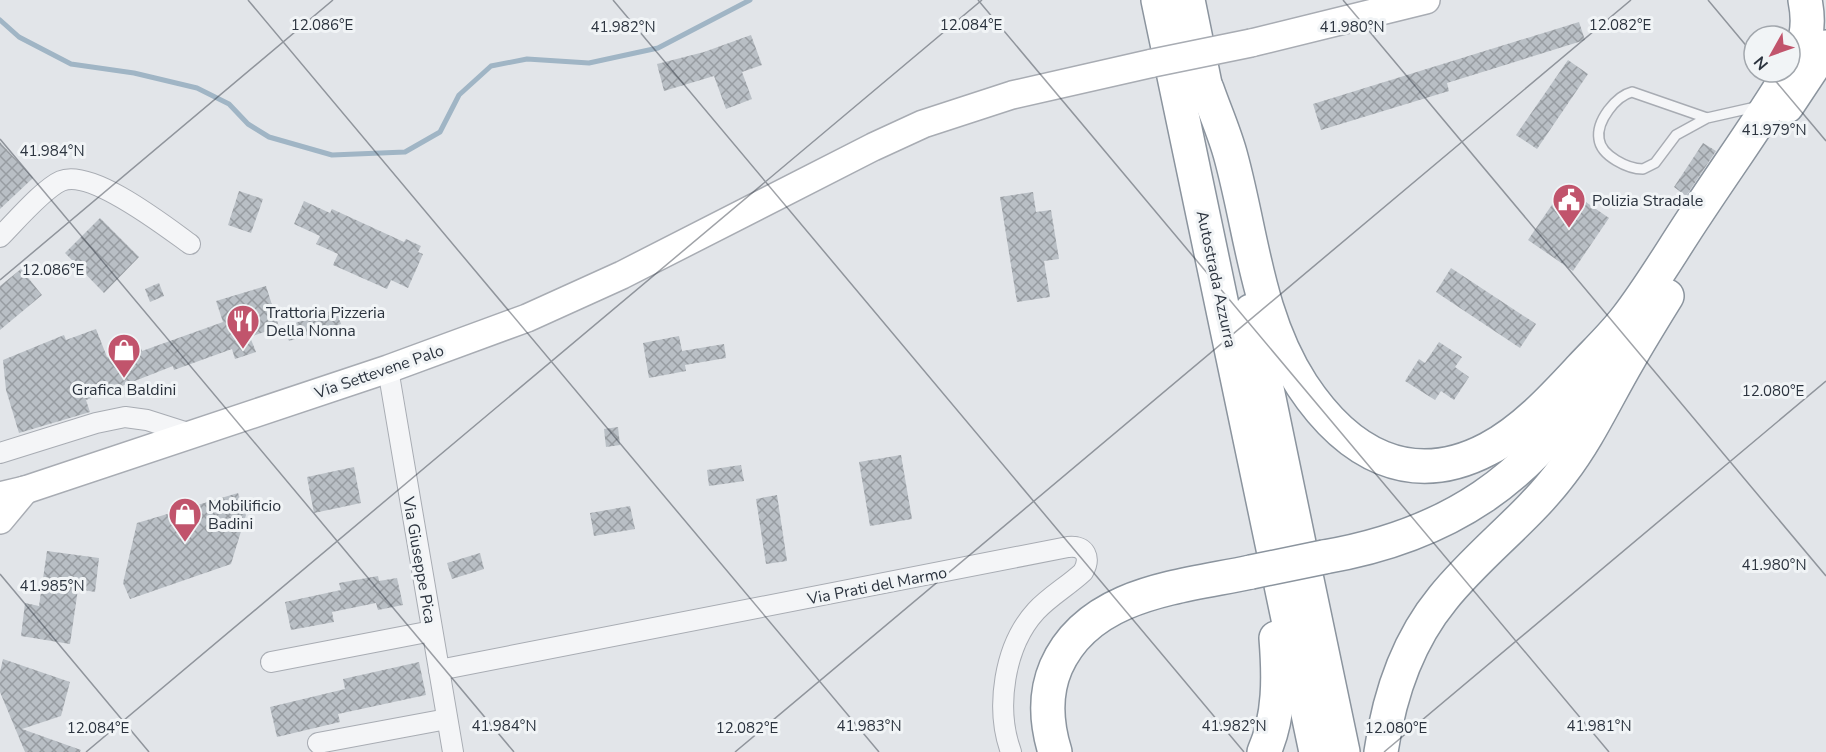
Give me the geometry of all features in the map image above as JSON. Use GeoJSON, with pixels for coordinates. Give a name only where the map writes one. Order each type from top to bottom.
{"type":"FeatureCollection","features":[{"type":"Feature","properties":{"kind":"highway","name":"Autostrada Azzurra"},"geometry":{"type":"LineString","coordinates":[[1158,0],[1199,196],[1208,279],[1282,571],[1343,752]]}},
{"type":"Feature","properties":{"kind":"highway","name":"Autostrada Azzurra"},"geometry":{"type":"LineString","coordinates":[[1188,0],[1207,89],[1282,571],[1316,752]]}},
{"type":"Feature","properties":{"kind":"highway"},"geometry":{"type":"LineString","coordinates":[[1064,752],[1056,716],[1058,688],[1072,656],[1092,632],[1113,617],[1139,606],[1362,550],[1424,529],[1462,511],[1498,487],[1537,453],[1566,419],[1593,379],[1628,317],[1803,60],[1807,20],[1804,0]]}},
{"type":"Feature","properties":{"kind":"highway"},"geometry":{"type":"LineString","coordinates":[[1381,752],[1391,699],[1405,659],[1424,624],[1444,597],[1562,473],[1599,416],[1628,360],[1779,117],[1803,60],[1822,0]]}},
{"type":"Feature","properties":{"kind":"highway"},"geometry":{"type":"LineString","coordinates":[[1207,89],[1231,157],[1263,296],[1281,345],[1296,374],[1316,404],[1339,429],[1369,452],[1394,463],[1421,466],[1464,458],[1489,448],[1519,427],[1554,396],[1628,317]]}},
{"type":"Feature","properties":{"kind":"highway"},"geometry":{"type":"LineString","coordinates":[[1055,752],[1047,718],[1050,687],[1061,657],[1085,626],[1104,613],[1138,598],[1377,555],[1444,529],[1506,491],[1532,468],[1628,360]]}},
{"type":"Feature","properties":{"kind":"highway"},"geometry":{"type":"LineString","coordinates":[[1264,752],[1275,718],[1278,676],[1275,630],[1282,571]]}},
{"type":"Feature","properties":{"kind":"main road","name":"Via Settevene Palo"},"geometry":{"type":"LineString","coordinates":[[13,493],[388,369],[492,332],[560,304],[923,124],[1012,95],[1251,43],[1426,0]]}},
{"type":"Feature","properties":{"kind":"main road"},"geometry":{"type":"LineString","coordinates":[[0,520],[13,493]]}},
{"type":"Feature","properties":{"kind":"street"},"geometry":{"type":"LineString","coordinates":[[0,237],[54,185],[71,178],[87,182],[129,201],[190,244]]}},
{"type":"Feature","properties":{"kind":"street","name":"Via Giuseppe Pica"},"geometry":{"type":"LineString","coordinates":[[388,369],[453,752]]}},
{"type":"Feature","properties":{"kind":"street"},"geometry":{"type":"LineString","coordinates":[[0,453],[96,423],[124,417],[147,420],[191,434]]}},
{"type":"Feature","properties":{"kind":"street","name":"Via Prati del Marmo"},"geometry":{"type":"LineString","coordinates":[[439,670],[1068,547],[1078,548],[1083,550],[1087,557],[1087,564],[1083,572],[1036,612],[1025,626],[1014,650],[1007,675],[1004,703],[1005,728],[1011,752]]}},
{"type":"Feature","properties":{"kind":"street"},"geometry":{"type":"LineString","coordinates":[[271,662],[432,631]]}},
{"type":"Feature","properties":{"kind":"street"},"geometry":{"type":"LineString","coordinates":[[318,743],[447,719]]}},
{"type":"Feature","properties":{"kind":"lane"},"geometry":{"type":"LineString","coordinates":[[1707,118],[1632,92],[1620,96],[1614,103],[1605,117],[1599,139],[1604,150],[1624,164],[1643,169],[1654,163],[1676,135],[1707,118],[1754,106],[1770,110]]}},
{"type":"Feature","properties":{"kind":"building"},"geometry":{"type":"Polygon","coordinates":[[[1579,22],[1585,40],[1447,83],[1449,91],[1321,130],[1313,104],[1579,22]]]}},
{"type":"Feature","properties":{"kind":"building"},"geometry":{"type":"Polygon","coordinates":[[[751,35],[762,65],[742,72],[752,99],[726,109],[714,76],[664,91],[657,64],[704,52],[751,35]]]}},
{"type":"Feature","properties":{"kind":"building"},"geometry":{"type":"Polygon","coordinates":[[[1568,60],[1588,74],[1537,149],[1516,135],[1568,60]]]}},
{"type":"Feature","properties":{"kind":"building"},"geometry":{"type":"Polygon","coordinates":[[[0,142],[33,178],[0,209],[0,142]]]}},
{"type":"Feature","properties":{"kind":"building"},"geometry":{"type":"Polygon","coordinates":[[[1703,143],[1716,151],[1686,196],[1674,187],[1703,143]]]}},
{"type":"Feature","properties":{"kind":"building","name":"Polizia Stradale"},"geometry":{"type":"Polygon","coordinates":[[[1564,187],[1609,218],[1573,271],[1528,240],[1564,187]]]}},
{"type":"Feature","properties":{"kind":"building"},"geometry":{"type":"Polygon","coordinates":[[[239,191],[263,199],[251,233],[228,225],[239,191]]]}},
{"type":"Feature","properties":{"kind":"building"},"geometry":{"type":"Polygon","coordinates":[[[1033,192],[1036,212],[1051,210],[1059,259],[1044,261],[1050,297],[1017,302],[1000,197],[1033,192]]]}},
{"type":"Feature","properties":{"kind":"building"},"geometry":{"type":"Polygon","coordinates":[[[304,201],[330,213],[332,209],[404,242],[406,239],[421,246],[418,252],[423,254],[408,288],[391,280],[387,289],[333,265],[338,254],[316,244],[320,236],[294,224],[304,201]]]}},
{"type":"Feature","properties":{"kind":"building"},"geometry":{"type":"Polygon","coordinates":[[[100,218],[139,257],[104,293],[65,253],[100,218]]]}},
{"type":"Feature","properties":{"kind":"building"},"geometry":{"type":"Polygon","coordinates":[[[1451,268],[1536,324],[1520,348],[1436,292],[1451,268]]]}},
{"type":"Feature","properties":{"kind":"building"},"geometry":{"type":"Polygon","coordinates":[[[21,269],[42,295],[0,330],[0,286],[21,269]]]}},
{"type":"Feature","properties":{"kind":"building"},"geometry":{"type":"Polygon","coordinates":[[[159,283],[164,296],[150,302],[145,289],[159,283]]]}},
{"type":"Feature","properties":{"kind":"building"},"geometry":{"type":"Polygon","coordinates":[[[266,286],[279,327],[250,337],[256,352],[235,359],[232,349],[174,370],[173,366],[86,400],[90,412],[19,433],[6,390],[3,360],[64,335],[66,340],[96,329],[107,357],[140,345],[142,351],[223,322],[216,301],[266,286]]]}},
{"type":"Feature","properties":{"kind":"building"},"geometry":{"type":"Polygon","coordinates":[[[336,309],[341,324],[289,341],[284,327],[336,309]]]}},
{"type":"Feature","properties":{"kind":"building"},"geometry":{"type":"Polygon","coordinates":[[[679,336],[682,351],[724,344],[726,358],[685,365],[686,371],[649,378],[643,343],[679,336]]]}},
{"type":"Feature","properties":{"kind":"building"},"geometry":{"type":"Polygon","coordinates":[[[1439,342],[1462,357],[1455,367],[1469,377],[1454,400],[1441,391],[1435,400],[1405,381],[1419,359],[1425,363],[1439,342]]]}},
{"type":"Feature","properties":{"kind":"building"},"geometry":{"type":"Polygon","coordinates":[[[618,427],[620,445],[606,447],[604,429],[618,427]]]}},
{"type":"Feature","properties":{"kind":"building"},"geometry":{"type":"Polygon","coordinates":[[[901,455],[912,519],[870,526],[859,462],[901,455]]]}},
{"type":"Feature","properties":{"kind":"building"},"geometry":{"type":"Polygon","coordinates":[[[741,465],[744,481],[709,486],[707,470],[741,465]]]}},
{"type":"Feature","properties":{"kind":"building"},"geometry":{"type":"Polygon","coordinates":[[[354,467],[361,503],[314,513],[307,477],[354,467]]]}},
{"type":"Feature","properties":{"kind":"building","name":"Mobilificio Badini"},"geometry":{"type":"Polygon","coordinates":[[[238,493],[246,515],[231,564],[130,599],[123,583],[137,523],[238,493]]]}},
{"type":"Feature","properties":{"kind":"building"},"geometry":{"type":"Polygon","coordinates":[[[777,495],[787,561],[766,564],[756,499],[777,495]]]}},
{"type":"Feature","properties":{"kind":"building"},"geometry":{"type":"Polygon","coordinates":[[[630,506],[635,529],[594,536],[590,513],[630,506]]]}},
{"type":"Feature","properties":{"kind":"building"},"geometry":{"type":"Polygon","coordinates":[[[47,551],[99,558],[95,592],[78,589],[70,644],[21,636],[25,603],[39,606],[47,551]]]}},
{"type":"Feature","properties":{"kind":"building"},"geometry":{"type":"Polygon","coordinates":[[[480,553],[484,569],[452,579],[447,563],[480,553]]]}},
{"type":"Feature","properties":{"kind":"building"},"geometry":{"type":"Polygon","coordinates":[[[378,576],[379,581],[397,578],[403,605],[378,610],[376,603],[332,612],[334,622],[291,630],[285,602],[341,590],[339,583],[378,576]]]}},
{"type":"Feature","properties":{"kind":"building"},"geometry":{"type":"Polygon","coordinates":[[[3,659],[70,682],[61,716],[22,729],[81,750],[80,752],[25,752],[0,692],[0,672],[3,659]]]}},
{"type":"Feature","properties":{"kind":"building"},"geometry":{"type":"Polygon","coordinates":[[[419,662],[426,695],[338,714],[340,722],[277,737],[270,707],[345,689],[343,679],[419,662]]]}},
{"type":"Feature","properties":{"kind":"waterway"},"geometry":{"type":"LineString","coordinates":[[0,20],[19,37],[71,64],[134,73],[197,88],[229,104],[248,124],[269,137],[332,155],[405,152],[440,132],[459,95],[491,66],[527,59],[589,63],[658,48],[750,0]]}},
{"type":"Feature","properties":{"kind":"place","name":"Polizia Stradale"},"geometry":{"type":"Point","coordinates":[1569,229]}},
{"type":"Feature","properties":{"kind":"place","name":"Trattoria Pizzeria Della Nonna"},"geometry":{"type":"Point","coordinates":[243,350]}},
{"type":"Feature","properties":{"kind":"place","name":"Grafica Baldini"},"geometry":{"type":"Point","coordinates":[124,379]}},
{"type":"Feature","properties":{"kind":"place","name":"Mobilificio Badini"},"geometry":{"type":"Point","coordinates":[185,543]}}]}
